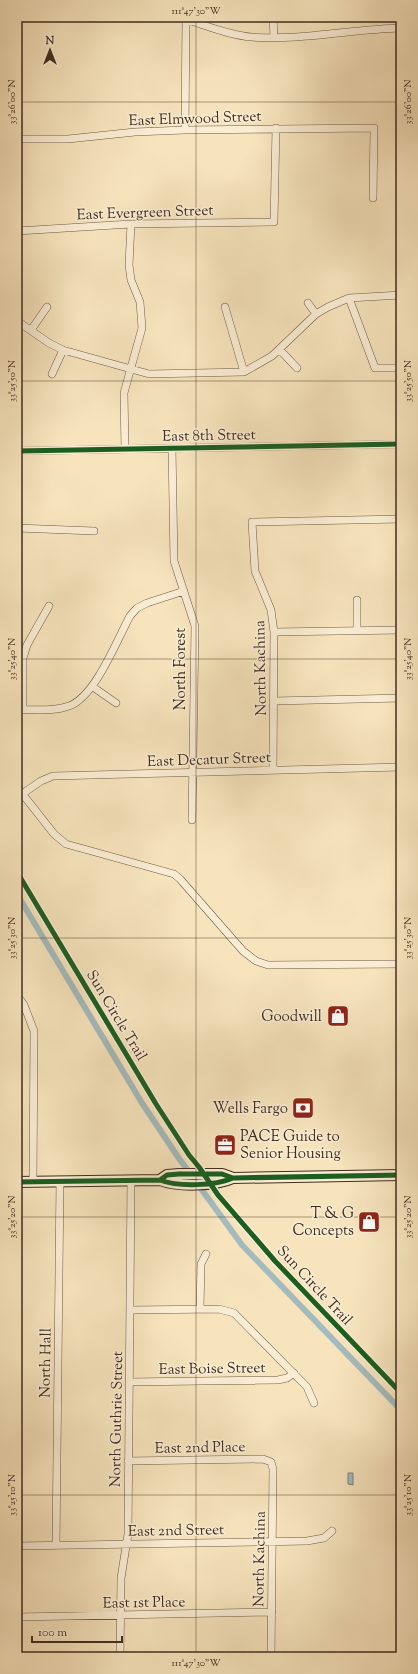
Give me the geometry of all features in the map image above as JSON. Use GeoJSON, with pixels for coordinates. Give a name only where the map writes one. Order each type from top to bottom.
{"type":"FeatureCollection","features":[{"type":"Feature","properties":{"kind":"main road"},"geometry":{"type":"LineString","coordinates":[[160,1180],[167,1175],[179,1174],[222,1174],[233,1178],[401,1175]]}},
{"type":"Feature","properties":{"kind":"main road"},"geometry":{"type":"LineString","coordinates":[[17,1182],[160,1180],[171,1184],[187,1184],[222,1183],[233,1178]]}},
{"type":"Feature","properties":{"kind":"street"},"geometry":{"type":"LineString","coordinates":[[178,17],[252,37],[274,37],[401,28]]}},
{"type":"Feature","properties":{"kind":"street"},"geometry":{"type":"LineString","coordinates":[[274,17],[274,37]]}},
{"type":"Feature","properties":{"kind":"street"},"geometry":{"type":"LineString","coordinates":[[185,130],[186,18]]}},
{"type":"Feature","properties":{"kind":"street","name":"East Evergreen Street"},"geometry":{"type":"LineString","coordinates":[[17,231],[131,224],[274,222],[276,128]]}},
{"type":"Feature","properties":{"kind":"street","name":"East Elmwood Street"},"geometry":{"type":"LineString","coordinates":[[17,139],[68,139],[135,132],[185,130],[374,128],[373,198]]}},
{"type":"Feature","properties":{"kind":"street"},"geometry":{"type":"LineString","coordinates":[[125,448],[124,393],[142,328],[140,302],[131,280],[129,265],[131,224]]}},
{"type":"Feature","properties":{"kind":"street"},"geometry":{"type":"LineString","coordinates":[[17,321],[49,343],[63,350],[131,370],[160,375],[244,372],[280,350],[316,314],[334,304],[350,298],[401,295]]}},
{"type":"Feature","properties":{"kind":"street"},"geometry":{"type":"LineString","coordinates":[[350,298],[376,368],[401,368]]}},
{"type":"Feature","properties":{"kind":"street"},"geometry":{"type":"LineString","coordinates":[[308,303],[316,314]]}},
{"type":"Feature","properties":{"kind":"street"},"geometry":{"type":"LineString","coordinates":[[225,307],[244,372]]}},
{"type":"Feature","properties":{"kind":"street"},"geometry":{"type":"LineString","coordinates":[[31,330],[46,308]]}},
{"type":"Feature","properties":{"kind":"street"},"geometry":{"type":"LineString","coordinates":[[52,374],[63,350]]}},
{"type":"Feature","properties":{"kind":"street"},"geometry":{"type":"LineString","coordinates":[[280,350],[297,368]]}},
{"type":"Feature","properties":{"kind":"street","name":"East 8th Street"},"geometry":{"type":"LineString","coordinates":[[17,451],[401,444]]}},
{"type":"Feature","properties":{"kind":"street","name":"North Forest"},"geometry":{"type":"LineString","coordinates":[[172,448],[174,561],[195,626],[192,820]]}},
{"type":"Feature","properties":{"kind":"street","name":"North Kachina"},"geometry":{"type":"LineString","coordinates":[[273,770],[274,632],[271,610],[255,571],[252,522],[401,518]]}},
{"type":"Feature","properties":{"kind":"street"},"geometry":{"type":"LineString","coordinates":[[17,528],[94,531]]}},
{"type":"Feature","properties":{"kind":"street"},"geometry":{"type":"LineString","coordinates":[[49,606],[27,645],[23,658],[20,709],[54,709],[70,706],[82,699],[93,687],[130,616],[136,608],[184,591]]}},
{"type":"Feature","properties":{"kind":"street"},"geometry":{"type":"LineString","coordinates":[[357,600],[357,630]]}},
{"type":"Feature","properties":{"kind":"street"},"geometry":{"type":"LineString","coordinates":[[274,632],[401,630]]}},
{"type":"Feature","properties":{"kind":"street"},"geometry":{"type":"LineString","coordinates":[[93,687],[116,703]]}},
{"type":"Feature","properties":{"kind":"street"},"geometry":{"type":"LineString","coordinates":[[274,701],[401,698]]}},
{"type":"Feature","properties":{"kind":"street","name":"East Decatur Street"},"geometry":{"type":"LineString","coordinates":[[22,794],[41,781],[53,776],[401,767]]}},
{"type":"Feature","properties":{"kind":"street"},"geometry":{"type":"LineString","coordinates":[[17,787],[54,834],[66,844],[174,874],[243,951],[256,961],[268,965],[401,964]]}},
{"type":"Feature","properties":{"kind":"street"},"geometry":{"type":"LineString","coordinates":[[17,995],[24,1005],[34,1031],[33,1182]]}},
{"type":"Feature","properties":{"kind":"street","name":"North Guthrie Street"},"geometry":{"type":"LineString","coordinates":[[120,1657],[121,1578],[127,1544],[131,1180]]}},
{"type":"Feature","properties":{"kind":"street","name":"North Hall"},"geometry":{"type":"LineString","coordinates":[[56,1545],[60,1182]]}},
{"type":"Feature","properties":{"kind":"street"},"geometry":{"type":"LineString","coordinates":[[200,1309],[201,1264],[206,1254]]}},
{"type":"Feature","properties":{"kind":"street"},"geometry":{"type":"LineString","coordinates":[[130,1310],[224,1309],[234,1313],[294,1374],[309,1391],[314,1403]]}},
{"type":"Feature","properties":{"kind":"street","name":"East Boise Street"},"geometry":{"type":"LineString","coordinates":[[129,1382],[278,1380],[287,1378],[294,1374]]}},
{"type":"Feature","properties":{"kind":"street","name":"East 2nd Place"},"geometry":{"type":"LineString","coordinates":[[128,1461],[263,1459],[271,1462]]}},
{"type":"Feature","properties":{"kind":"street","name":"North Kachina"},"geometry":{"type":"LineString","coordinates":[[271,1462],[273,1469],[271,1657]]}},
{"type":"Feature","properties":{"kind":"street","name":"East 2nd Street"},"geometry":{"type":"LineString","coordinates":[[17,1546],[313,1541],[324,1538],[332,1531]]}},
{"type":"Feature","properties":{"kind":"street","name":"East 1st Place"},"geometry":{"type":"LineString","coordinates":[[17,1617],[272,1612]]}},
{"type":"Feature","properties":{"kind":"water"},"geometry":{"type":"Polygon","coordinates":[[[348,1473],[353,1473],[353,1485],[348,1484],[348,1473]]]}},
{"type":"Feature","properties":{"kind":"waterway"},"geometry":{"type":"LineString","coordinates":[[17,894],[142,1103],[178,1157],[242,1245],[401,1410]]}},
{"type":"Feature","properties":{"kind":"cycle path"},"geometry":{"type":"LineString","coordinates":[[17,451],[401,444]]}},
{"type":"Feature","properties":{"kind":"cycle path","name":"Sun Circle Trail"},"geometry":{"type":"LineString","coordinates":[[17,872],[156,1104],[189,1155],[218,1195],[275,1261],[401,1393]]}},
{"type":"Feature","properties":{"kind":"cycle path"},"geometry":{"type":"LineString","coordinates":[[160,1180],[167,1175],[179,1174],[222,1174],[233,1178]]}},
{"type":"Feature","properties":{"kind":"cycle path"},"geometry":{"type":"LineString","coordinates":[[17,1182],[160,1180],[176,1184],[196,1185],[217,1183],[233,1178],[401,1175]]}},
{"type":"Feature","properties":{"kind":"place","name":"Goodwill"},"geometry":{"type":"Point","coordinates":[338,1016]}},
{"type":"Feature","properties":{"kind":"place","name":"Wells Fargo"},"geometry":{"type":"Point","coordinates":[303,1108]}},
{"type":"Feature","properties":{"kind":"place","name":"PACE Guide to Senior Housing"},"geometry":{"type":"Point","coordinates":[225,1145]}},
{"type":"Feature","properties":{"kind":"place","name":"T & G Concepts"},"geometry":{"type":"Point","coordinates":[369,1222]}}]}
